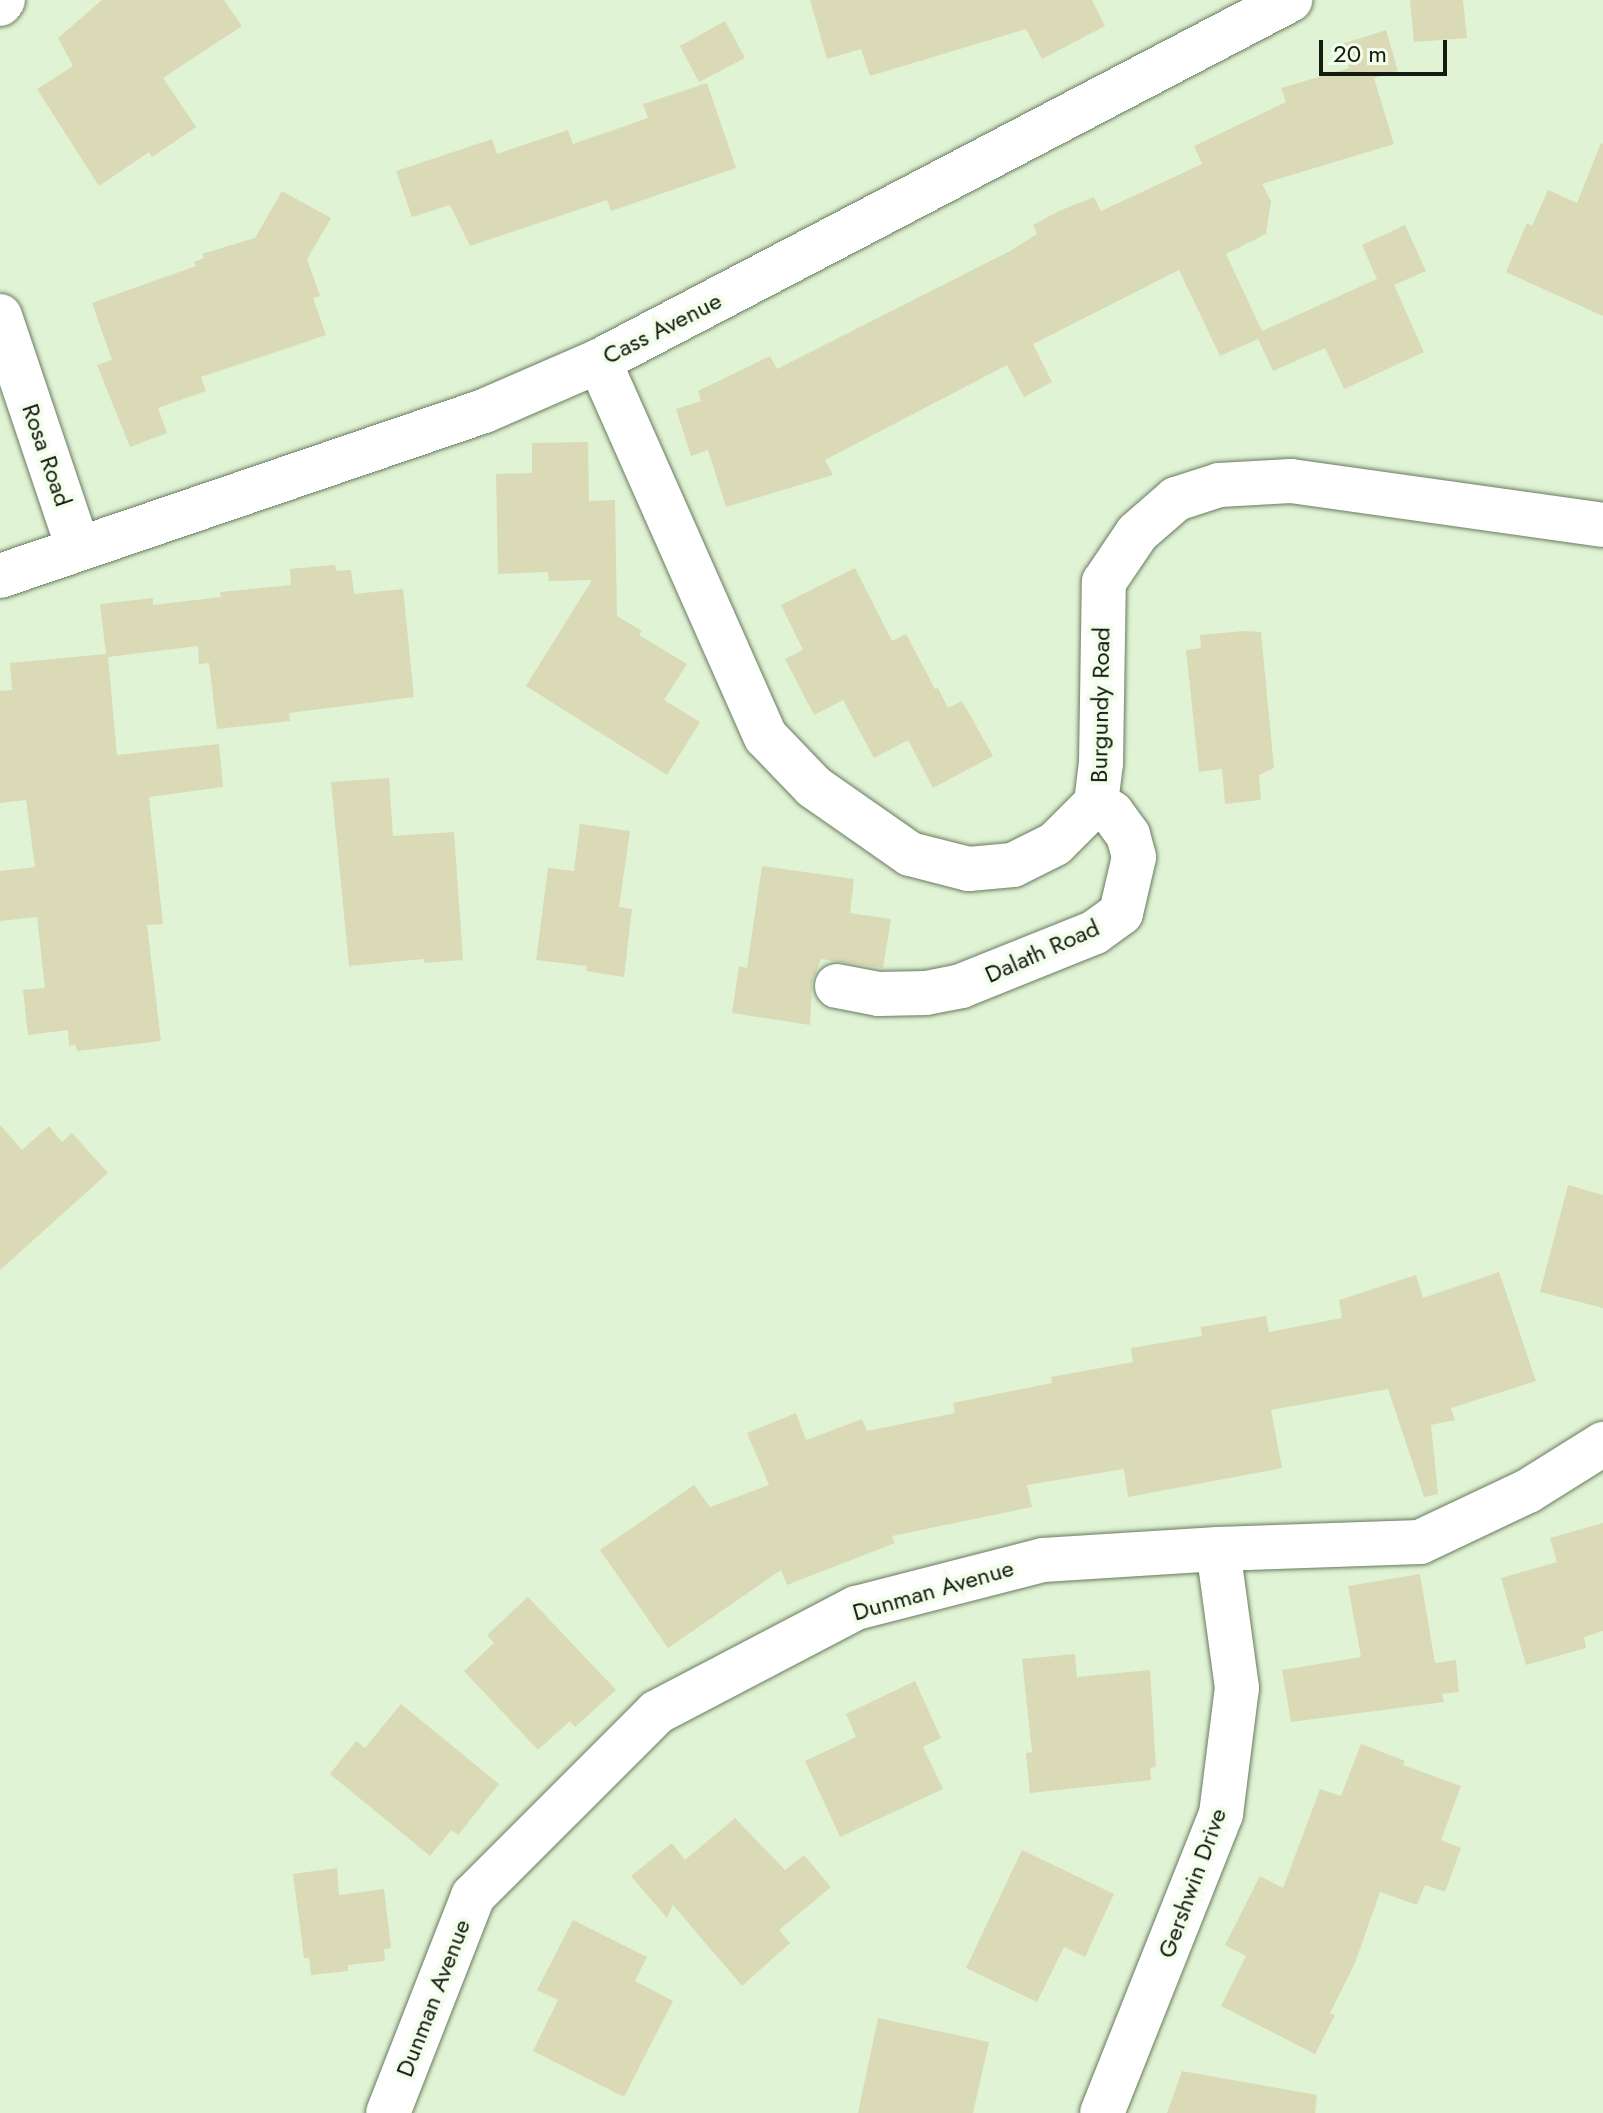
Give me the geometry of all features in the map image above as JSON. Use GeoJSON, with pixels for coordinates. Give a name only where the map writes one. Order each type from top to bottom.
{"type":"FeatureCollection","features":[{"type":"Feature","properties":{"kind":"street","name":"Cass Avenue"},"geometry":{"type":"LineString","coordinates":[[0,576],[484,411],[599,361],[1290,0]]}},
{"type":"Feature","properties":{"kind":"street","name":"Rosa Road"},"geometry":{"type":"LineString","coordinates":[[0,316],[78,548]]}},
{"type":"Feature","properties":{"kind":"street","name":"Burgundy Road"},"geometry":{"type":"LineString","coordinates":[[599,361],[766,737],[814,787],[910,854],[969,869],[1013,865],[1055,844],[1096,803],[1101,763],[1104,582],[1137,533],[1176,499],[1219,485],[1291,481],[1603,525]]}},
{"type":"Feature","properties":{"kind":"street","name":"Dalath Road"},"geometry":{"type":"LineString","coordinates":[[837,986],[879,994],[926,993],[961,986],[1095,932],[1121,913],[1134,857],[1128,835],[1112,813],[1096,803]]}},
{"type":"Feature","properties":{"kind":"street","name":"Dunman Avenue"},"geometry":{"type":"LineString","coordinates":[[388,2113],[473,1896],[657,1712],[856,1608],[1043,1560],[1218,1549],[1420,1542],[1528,1491],[1603,1444]]}},
{"type":"Feature","properties":{"kind":"street","name":"Gershwin Drive"},"geometry":{"type":"LineString","coordinates":[[1102,2113],[1221,1814],[1237,1688],[1218,1549]]}},
{"type":"Feature","properties":{"kind":"building"},"geometry":{"type":"Polygon","coordinates":[[[102,0],[224,0],[242,26],[163,78],[196,127],[152,157],[149,152],[99,186],[37,89],[73,66],[58,38],[102,0]]]}},
{"type":"Feature","properties":{"kind":"building"},"geometry":{"type":"Polygon","coordinates":[[[810,0],[1092,0],[1105,26],[1042,59],[1026,29],[870,76],[861,49],[827,59],[810,0]]]}},
{"type":"Feature","properties":{"kind":"building"},"geometry":{"type":"Polygon","coordinates":[[[1410,0],[1463,0],[1467,38],[1414,42],[1410,0]]]}},
{"type":"Feature","properties":{"kind":"building"},"geometry":{"type":"Polygon","coordinates":[[[725,21],[745,58],[699,82],[680,46],[725,21]]]}},
{"type":"Feature","properties":{"kind":"building"},"geometry":{"type":"Polygon","coordinates":[[[1386,30],[1398,71],[1374,78],[1394,144],[1262,184],[1271,201],[1266,234],[1226,254],[1262,331],[1377,279],[1362,245],[1405,225],[1426,271],[1394,285],[1424,352],[1344,389],[1325,348],[1273,371],[1258,339],[1220,356],[1179,270],[1033,344],[1052,382],[1024,397],[1007,365],[825,460],[833,475],[726,507],[708,450],[691,456],[676,409],[701,401],[698,391],[770,356],[777,369],[1010,251],[1037,234],[1033,225],[1059,211],[1094,197],[1101,211],[1202,164],[1194,146],[1286,102],[1281,88],[1349,68],[1342,44],[1386,30]]]}},
{"type":"Feature","properties":{"kind":"building"},"geometry":{"type":"Polygon","coordinates":[[[707,83],[736,168],[611,211],[607,200],[470,246],[450,205],[412,217],[396,171],[492,139],[497,154],[568,130],[573,144],[648,118],[643,104],[707,83]]]}},
{"type":"Feature","properties":{"kind":"building"},"geometry":{"type":"Polygon","coordinates":[[[1601,143],[1603,316],[1506,272],[1527,223],[1532,226],[1548,190],[1577,203],[1601,143]]]}},
{"type":"Feature","properties":{"kind":"building"},"geometry":{"type":"Polygon","coordinates":[[[282,191],[331,218],[307,259],[320,296],[313,298],[326,335],[201,377],[206,391],[158,408],[167,433],[130,447],[97,365],[112,360],[92,303],[196,266],[194,262],[204,258],[202,254],[255,238],[282,191]]]}},
{"type":"Feature","properties":{"kind":"building"},"geometry":{"type":"Polygon","coordinates":[[[588,442],[589,501],[615,500],[617,616],[642,631],[639,635],[687,664],[664,700],[700,722],[667,775],[526,686],[592,580],[549,581],[548,572],[498,574],[496,474],[532,473],[532,443],[588,442]]]}},
{"type":"Feature","properties":{"kind":"building"},"geometry":{"type":"Polygon","coordinates":[[[335,565],[336,571],[351,570],[354,594],[403,589],[414,697],[289,713],[290,721],[217,729],[209,663],[199,664],[198,646],[108,657],[117,755],[219,744],[223,787],[149,797],[163,924],[147,925],[161,1041],[77,1051],[76,1045],[69,1046],[68,1030],[28,1035],[23,990],[45,988],[37,917],[0,921],[0,871],[35,867],[26,800],[0,803],[0,691],[12,690],[10,663],[106,654],[100,604],[153,598],[153,605],[221,597],[220,592],[291,585],[290,569],[335,565]]]}},
{"type":"Feature","properties":{"kind":"building"},"geometry":{"type":"Polygon","coordinates":[[[855,568],[892,641],[906,634],[948,708],[962,701],[993,756],[933,788],[908,740],[874,758],[843,700],[814,715],[785,659],[803,650],[781,605],[855,568]]]}},
{"type":"Feature","properties":{"kind":"building"},"geometry":{"type":"Polygon","coordinates":[[[1261,632],[1274,768],[1259,775],[1261,800],[1225,804],[1222,769],[1199,772],[1186,650],[1201,648],[1200,635],[1261,632]]]}},
{"type":"Feature","properties":{"kind":"building"},"geometry":{"type":"Polygon","coordinates":[[[389,778],[393,836],[454,832],[463,960],[424,963],[424,959],[349,966],[331,782],[389,778]]]}},
{"type":"Feature","properties":{"kind":"building"},"geometry":{"type":"Polygon","coordinates":[[[580,824],[630,831],[619,907],[632,909],[624,977],[586,971],[587,966],[536,960],[548,868],[574,871],[580,824]]]}},
{"type":"Feature","properties":{"kind":"building"},"geometry":{"type":"Polygon","coordinates":[[[762,866],[854,879],[850,913],[891,919],[883,968],[821,959],[812,982],[810,1025],[732,1013],[739,966],[747,968],[762,866]]]}},
{"type":"Feature","properties":{"kind":"building"},"geometry":{"type":"Polygon","coordinates":[[[0,1125],[22,1150],[49,1126],[62,1142],[72,1133],[108,1173],[0,1270],[0,1125]]]}},
{"type":"Feature","properties":{"kind":"building"},"geometry":{"type":"Polygon","coordinates":[[[1568,1185],[1603,1195],[1603,1308],[1540,1292],[1568,1185]]]}},
{"type":"Feature","properties":{"kind":"building"},"geometry":{"type":"Polygon","coordinates":[[[1499,1272],[1536,1381],[1451,1408],[1455,1420],[1431,1425],[1438,1494],[1424,1497],[1388,1389],[1271,1410],[1282,1468],[1128,1497],[1124,1469],[1027,1485],[1032,1507],[892,1536],[895,1543],[787,1585],[781,1570],[668,1648],[600,1550],[694,1485],[710,1507],[769,1485],[747,1433],[796,1413],[806,1440],[862,1419],[867,1431],[955,1413],[953,1403],[1052,1383],[1051,1377],[1133,1362],[1131,1348],[1202,1336],[1201,1327],[1266,1316],[1269,1332],[1342,1318],[1339,1300],[1416,1275],[1423,1298],[1499,1272]]]}},
{"type":"Feature","properties":{"kind":"building"},"geometry":{"type":"Polygon","coordinates":[[[1603,1523],[1603,1631],[1584,1637],[1586,1648],[1526,1665],[1501,1578],[1557,1562],[1550,1538],[1603,1523]]]}},
{"type":"Feature","properties":{"kind":"building"},"geometry":{"type":"Polygon","coordinates":[[[1420,1574],[1435,1663],[1456,1660],[1459,1692],[1442,1694],[1444,1702],[1291,1722],[1282,1670],[1361,1657],[1348,1586],[1420,1574]]]}},
{"type":"Feature","properties":{"kind":"building"},"geometry":{"type":"Polygon","coordinates":[[[528,1597],[616,1690],[575,1727],[570,1721],[538,1750],[464,1671],[494,1643],[487,1635],[528,1597]]]}},
{"type":"Feature","properties":{"kind":"building"},"geometry":{"type":"Polygon","coordinates":[[[1075,1654],[1077,1677],[1150,1670],[1156,1767],[1150,1768],[1151,1780],[1030,1793],[1026,1753],[1032,1752],[1022,1659],[1075,1654]]]}},
{"type":"Feature","properties":{"kind":"building"},"geometry":{"type":"Polygon","coordinates":[[[915,1681],[941,1738],[923,1747],[943,1789],[840,1837],[805,1761],[856,1737],[846,1714],[915,1681]]]}},
{"type":"Feature","properties":{"kind":"building"},"geometry":{"type":"Polygon","coordinates":[[[401,1704],[499,1784],[458,1835],[451,1830],[430,1856],[330,1774],[356,1741],[365,1748],[401,1704]]]}},
{"type":"Feature","properties":{"kind":"building"},"geometry":{"type":"Polygon","coordinates":[[[1361,1744],[1405,1761],[1403,1765],[1461,1786],[1441,1840],[1461,1848],[1445,1892],[1425,1885],[1417,1905],[1380,1892],[1355,1963],[1330,2013],[1335,2015],[1315,2054],[1221,2006],[1246,1956],[1225,1945],[1260,1876],[1283,1888],[1320,1789],[1341,1796],[1361,1744]]]}},
{"type":"Feature","properties":{"kind":"building"},"geometry":{"type":"Polygon","coordinates":[[[735,1818],[785,1870],[804,1855],[831,1887],[779,1930],[790,1943],[742,1986],[673,1905],[667,1918],[631,1876],[672,1843],[685,1860],[735,1818]]]}},
{"type":"Feature","properties":{"kind":"building"},"geometry":{"type":"Polygon","coordinates":[[[1022,1850],[1114,1894],[1085,1957],[1064,1947],[1037,2002],[966,1968],[1022,1850]]]}},
{"type":"Feature","properties":{"kind":"building"},"geometry":{"type":"Polygon","coordinates":[[[337,1868],[339,1895],[384,1889],[391,1948],[384,1949],[385,1961],[348,1965],[348,1971],[311,1975],[309,1958],[304,1958],[293,1874],[337,1868]]]}},
{"type":"Feature","properties":{"kind":"building"},"geometry":{"type":"Polygon","coordinates":[[[573,1920],[647,1957],[635,1981],[673,2001],[624,2097],[533,2051],[558,2000],[537,1990],[573,1920]]]}},
{"type":"Feature","properties":{"kind":"building"},"geometry":{"type":"Polygon","coordinates":[[[878,2018],[989,2042],[973,2113],[858,2113],[878,2018]]]}},
{"type":"Feature","properties":{"kind":"building"},"geometry":{"type":"Polygon","coordinates":[[[1182,2071],[1317,2095],[1315,2113],[1167,2113],[1182,2071]]]}}]}
